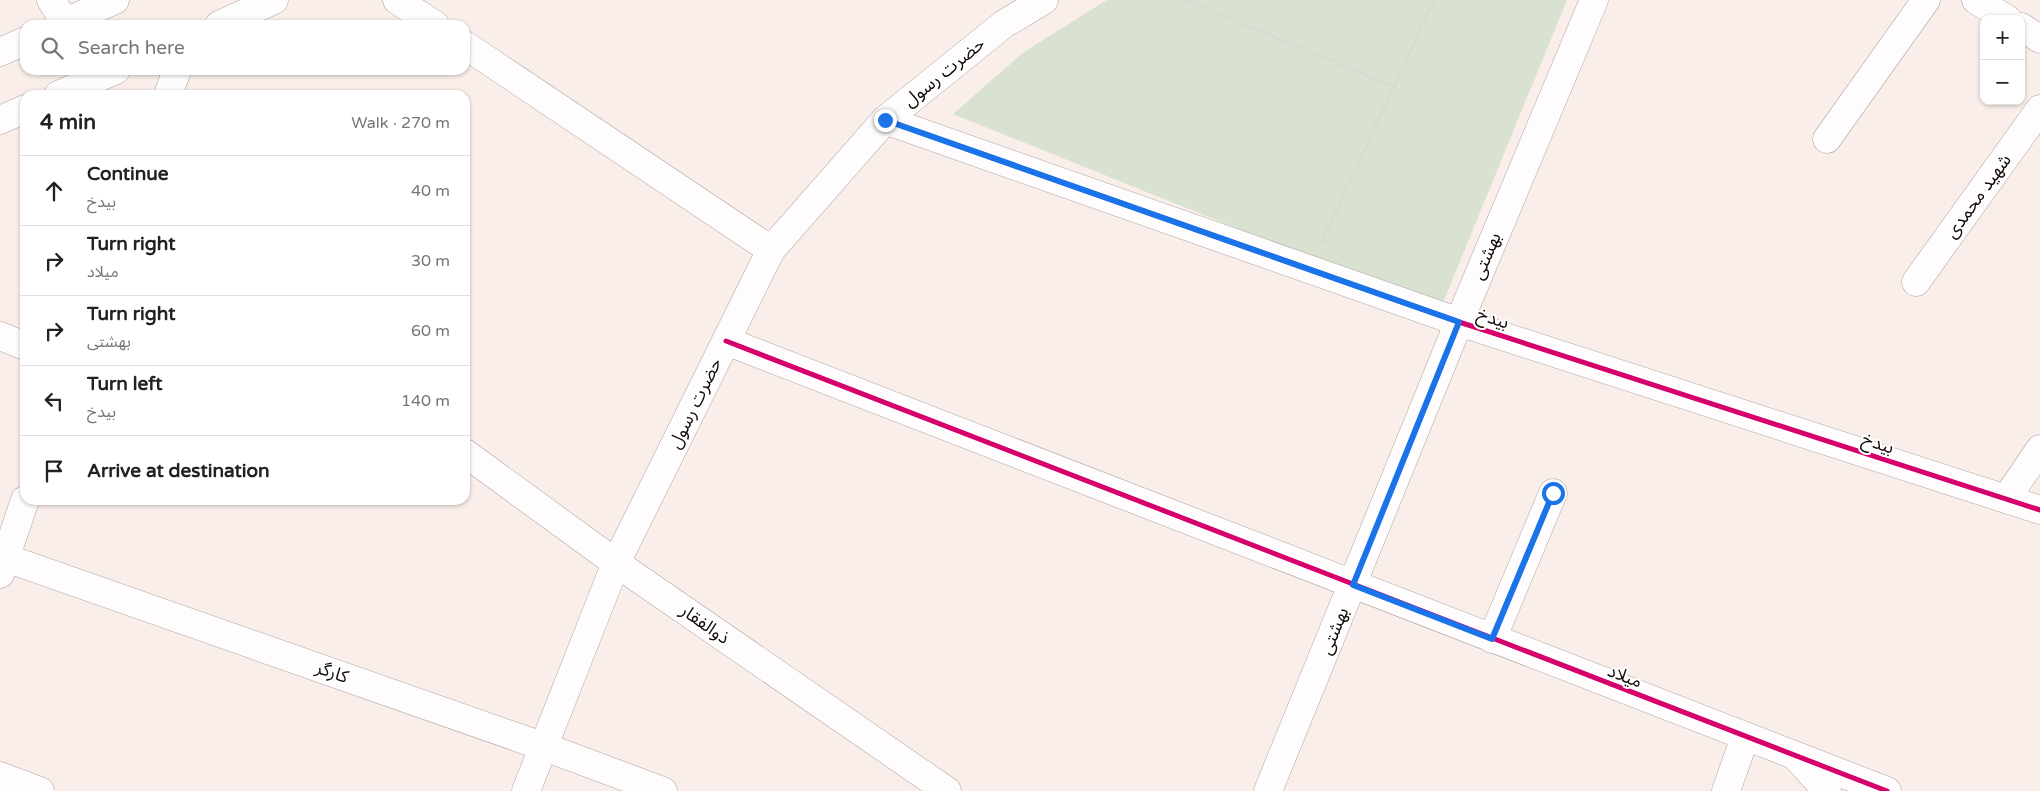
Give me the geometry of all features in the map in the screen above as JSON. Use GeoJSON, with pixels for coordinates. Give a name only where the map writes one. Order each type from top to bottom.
{"type":"FeatureCollection","features":[{"type":"Feature","properties":{"kind":"street"},"geometry":{"type":"LineString","coordinates":[[58,16],[115,0]]}},
{"type":"Feature","properties":{"kind":"street"},"geometry":{"type":"LineString","coordinates":[[229,20],[274,0]]}},
{"type":"Feature","properties":{"kind":"street"},"geometry":{"type":"LineString","coordinates":[[397,0],[427,20]]}},
{"type":"Feature","properties":{"kind":"street","name":"حضرت رسول"},"geometry":{"type":"LineString","coordinates":[[526,791],[542,746],[616,563],[772,250],[885,120],[1004,24],[1044,0]]}},
{"type":"Feature","properties":{"kind":"street","name":"بهشتی"},"geometry":{"type":"LineString","coordinates":[[1268,791],[1459,322],[1594,0]]}},
{"type":"Feature","properties":{"kind":"street"},"geometry":{"type":"LineString","coordinates":[[1827,139],[1926,0]]}},
{"type":"Feature","properties":{"kind":"street"},"geometry":{"type":"LineString","coordinates":[[1976,0],[2000,15]]}},
{"type":"Feature","properties":{"kind":"street"},"geometry":{"type":"LineString","coordinates":[[2025,30],[2040,39]]}},
{"type":"Feature","properties":{"kind":"street"},"geometry":{"type":"LineString","coordinates":[[0,52],[20,42]]}},
{"type":"Feature","properties":{"kind":"street"},"geometry":{"type":"LineString","coordinates":[[470,48],[772,250]]}},
{"type":"Feature","properties":{"kind":"street"},"geometry":{"type":"LineString","coordinates":[[70,90],[104,75]]}},
{"type":"Feature","properties":{"kind":"street"},"geometry":{"type":"LineString","coordinates":[[170,90],[175,75]]}},
{"type":"Feature","properties":{"kind":"street","name":"شهید محمدی"},"geometry":{"type":"LineString","coordinates":[[1916,282],[2040,110]]}},
{"type":"Feature","properties":{"kind":"street"},"geometry":{"type":"LineString","coordinates":[[0,120],[20,111]]}},
{"type":"Feature","properties":{"kind":"street","name":"بیدخ"},"geometry":{"type":"LineString","coordinates":[[885,120],[1459,322],[2040,510]]}},
{"type":"Feature","properties":{"kind":"street"},"geometry":{"type":"LineString","coordinates":[[0,336],[20,344]]}},
{"type":"Feature","properties":{"kind":"street","name":"میلاد"},"geometry":{"type":"LineString","coordinates":[[726,341],[1888,791]]}},
{"type":"Feature","properties":{"kind":"street"},"geometry":{"type":"LineString","coordinates":[[2006,499],[2040,449]]}},
{"type":"Feature","properties":{"kind":"street","name":"ذوالفقار"},"geometry":{"type":"LineString","coordinates":[[470,457],[616,563],[947,791]]}},
{"type":"Feature","properties":{"kind":"street"},"geometry":{"type":"LineString","coordinates":[[1492,639],[1553,493]]}},
{"type":"Feature","properties":{"kind":"street"},"geometry":{"type":"LineString","coordinates":[[2,562],[23,505]]}},
{"type":"Feature","properties":{"kind":"street","name":"کارگر"},"geometry":{"type":"LineString","coordinates":[[2,562],[542,746],[663,791]]}},
{"type":"Feature","properties":{"kind":"street"},"geometry":{"type":"LineString","coordinates":[[1726,791],[1745,736]]}},
{"type":"Feature","properties":{"kind":"street"},"geometry":{"type":"LineString","coordinates":[[1794,754],[1827,791]]}},
{"type":"Feature","properties":{"kind":"street"},"geometry":{"type":"LineString","coordinates":[[0,776],[40,791]]}},
{"type":"Feature","properties":{"kind":"path"},"geometry":{"type":"LineString","coordinates":[[1185,0],[1393,86]]}},
{"type":"Feature","properties":{"kind":"path"},"geometry":{"type":"LineString","coordinates":[[1310,269],[1434,0]]}},
{"type":"Feature","properties":{"kind":"green space"},"geometry":{"type":"Polygon","coordinates":[[[1107,0],[1567,0],[1440,310],[953,114],[1024,52],[1107,0]]]}},
{"type":"Feature","properties":{"kind":"cycle path"},"geometry":{"type":"LineString","coordinates":[[885,120],[1459,322],[2040,510]]}},
{"type":"Feature","properties":{"kind":"cycle path"},"geometry":{"type":"LineString","coordinates":[[726,341],[1887,791]]}},
{"type":"Feature","properties":{"kind":"route"},"geometry":{"type":"LineString","coordinates":[[885,120],[1459,322],[1353,585],[1492,639],[1553,493]]}}]}
